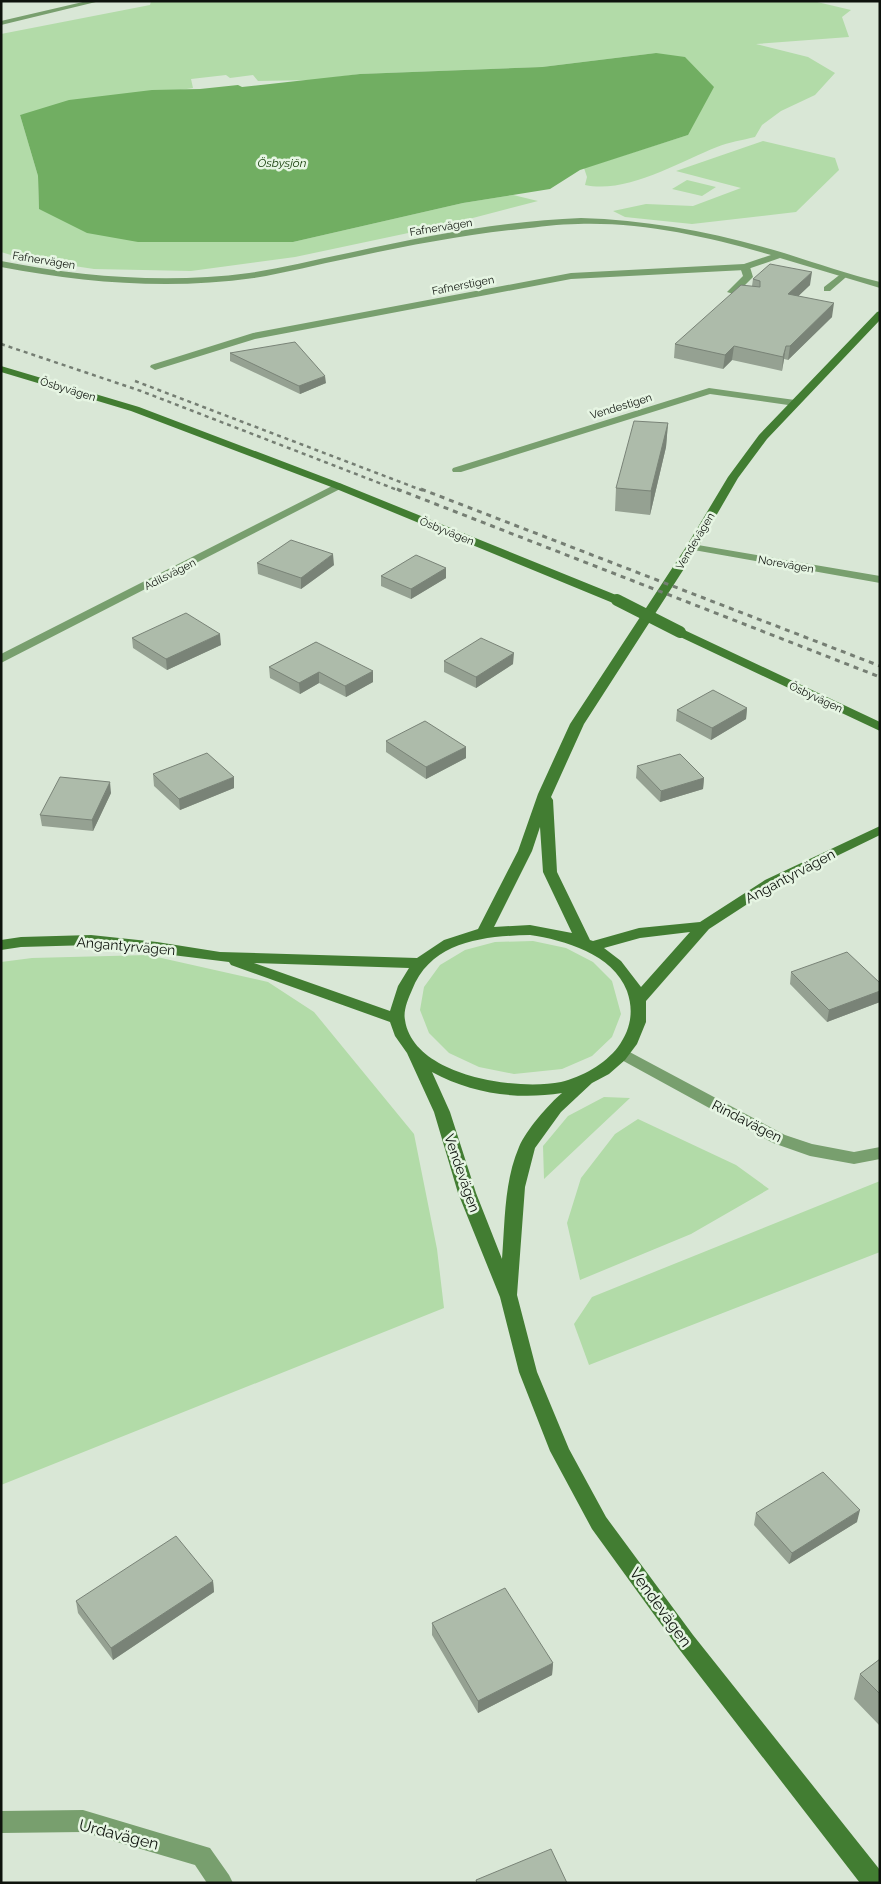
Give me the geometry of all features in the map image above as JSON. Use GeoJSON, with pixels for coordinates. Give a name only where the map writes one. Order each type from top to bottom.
{"type":"FeatureCollection","features":[{"type":"Feature","properties":{"kind":"street"},"geometry":{"type":"LineString","coordinates":[[1,23],[96,1]]}},
{"type":"Feature","properties":{"kind":"street","name":"Fafnervägen"},"geometry":{"type":"LineString","coordinates":[[1,264],[49,274],[116,281],[188,281],[248,276],[377,249],[499,229],[585,220],[668,228],[712,236],[779,255],[842,276],[880,285]]}},
{"type":"Feature","properties":{"kind":"street","name":"Fafnerstigen"},"geometry":{"type":"LineString","coordinates":[[155,367],[253,336],[572,276],[745,267],[779,255]]}},
{"type":"Feature","properties":{"kind":"street"},"geometry":{"type":"LineString","coordinates":[[745,267],[748,276],[732,292],[754,297]]}},
{"type":"Feature","properties":{"kind":"street"},"geometry":{"type":"LineString","coordinates":[[827,288],[842,276]]}},
{"type":"Feature","properties":{"kind":"street","name":"Vendevägen"},"geometry":{"type":"LineString","coordinates":[[484,932],[525,851],[545,794],[577,724],[692,547],[733,476],[763,437],[880,314]]}},
{"type":"Feature","properties":{"kind":"street","name":"Ösbyvägen"},"geometry":{"type":"LineString","coordinates":[[1,369],[135,409],[338,486],[617,600],[880,727]]}},
{"type":"Feature","properties":{"kind":"street","name":"Vendestigen"},"geometry":{"type":"LineString","coordinates":[[457,470],[709,391],[795,403]]}},
{"type":"Feature","properties":{"kind":"street","name":"Adilsvägen"},"geometry":{"type":"LineString","coordinates":[[1,659],[338,486]]}},
{"type":"Feature","properties":{"kind":"street","name":"Norevägen"},"geometry":{"type":"LineString","coordinates":[[692,547],[880,580]]}},
{"type":"Feature","properties":{"kind":"street","name":"Vendevägen"},"geometry":{"type":"LineString","coordinates":[[545,794],[550,872],[587,946]]}},
{"type":"Feature","properties":{"kind":"street","name":"Angantyrvägen"},"geometry":{"type":"LineString","coordinates":[[639,999],[704,926],[770,883],[880,830]]}},
{"type":"Feature","properties":{"kind":"street","name":"Angantyrvägen"},"geometry":{"type":"LineString","coordinates":[[587,946],[639,933],[704,926]]}},
{"type":"Feature","properties":{"kind":"street"},"geometry":{"type":"LineString","coordinates":[[530,930],[569,937],[587,946],[603,953],[628,976],[639,999],[639,1027],[624,1054],[594,1075],[564,1086],[520,1091],[477,1085],[440,1069],[414,1050],[402,1034],[396,1019],[403,990],[419,963],[448,943],[484,932],[530,930]]}},
{"type":"Feature","properties":{"kind":"street","name":"Angantyrvägen"},"geometry":{"type":"LineString","coordinates":[[1,945],[21,942],[91,940],[157,947],[220,957],[419,963]]}},
{"type":"Feature","properties":{"kind":"street","name":"Angantyrvägen"},"geometry":{"type":"LineString","coordinates":[[220,957],[396,1019]]}},
{"type":"Feature","properties":{"kind":"street","name":"Vendevägen"},"geometry":{"type":"LineString","coordinates":[[414,1050],[442,1112],[468,1194],[509,1297],[528,1372],[560,1451],[599,1523],[686,1642],[875,1883]]}},
{"type":"Feature","properties":{"kind":"street","name":"Rindavägen"},"geometry":{"type":"LineString","coordinates":[[624,1054],[779,1140],[810,1150],[854,1158],[880,1153]]}},
{"type":"Feature","properties":{"kind":"street","name":"Vendevägen"},"geometry":{"type":"LineString","coordinates":[[509,1297],[516,1186],[527,1147],[555,1108],[594,1075]]}},
{"type":"Feature","properties":{"kind":"street","name":"Urdavägen"},"geometry":{"type":"LineString","coordinates":[[1,1822],[83,1822],[202,1856],[221,1883]]}},
{"type":"Feature","properties":{"kind":"shaded area"},"geometry":{"type":"Polygon","coordinates":[[[151,1],[813,1],[851,10],[842,17],[849,37],[756,44],[808,57],[835,73],[815,95],[781,111],[762,125],[755,137],[722,145],[652,175],[618,185],[601,187],[585,185],[587,177],[584,168],[688,135],[656,53],[542,67],[360,74],[316,80],[258,81],[253,75],[230,78],[226,75],[191,79],[193,88],[20,115],[38,176],[39,209],[293,242],[463,203],[513,195],[538,201],[446,225],[295,257],[191,271],[94,269],[21,258],[1,252],[1,34],[150,5],[151,1]]]}},
{"type":"Feature","properties":{"kind":"shaded area"},"geometry":{"type":"Polygon","coordinates":[[[763,141],[835,158],[839,170],[796,212],[692,224],[625,217],[613,211],[646,204],[693,206],[741,188],[676,171],[763,141]]]}},
{"type":"Feature","properties":{"kind":"shaded area"},"geometry":{"type":"Polygon","coordinates":[[[687,180],[716,187],[702,196],[672,189],[687,180]]]}},
{"type":"Feature","properties":{"kind":"shaded area"},"geometry":{"type":"Polygon","coordinates":[[[533,941],[566,948],[593,962],[612,981],[621,1014],[612,1037],[592,1056],[562,1069],[514,1074],[479,1067],[449,1053],[429,1033],[420,1010],[424,987],[440,965],[465,950],[495,942],[533,941]]]}},
{"type":"Feature","properties":{"kind":"shaded area"},"geometry":{"type":"Polygon","coordinates":[[[148,955],[268,982],[314,1012],[414,1134],[437,1249],[444,1308],[1,1485],[1,962],[32,958],[148,955]]]}},
{"type":"Feature","properties":{"kind":"shaded area"},"geometry":{"type":"Polygon","coordinates":[[[604,1097],[630,1098],[544,1179],[543,1146],[568,1116],[604,1097]]]}},
{"type":"Feature","properties":{"kind":"shaded area"},"geometry":{"type":"Polygon","coordinates":[[[638,1119],[736,1165],[769,1189],[691,1234],[580,1280],[567,1223],[581,1178],[615,1134],[638,1119]]]}},
{"type":"Feature","properties":{"kind":"shaded area"},"geometry":{"type":"Polygon","coordinates":[[[880,1181],[880,1252],[589,1365],[574,1324],[592,1297],[880,1181]]]}},
{"type":"Feature","properties":{"kind":"water","name":"Ösbysjön"},"geometry":{"type":"Polygon","coordinates":[[[656,53],[685,57],[714,87],[688,135],[580,170],[550,189],[463,203],[293,242],[138,242],[87,233],[39,209],[38,176],[20,115],[69,100],[152,90],[200,89],[238,85],[242,87],[360,74],[542,67],[656,53]]]}},
{"type":"Feature","properties":{"kind":"building"},"geometry":{"type":"Polygon","coordinates":[[[770,264],[812,272],[788,294],[834,303],[790,346],[786,346],[783,357],[734,346],[725,355],[675,344],[741,285],[760,287],[760,281],[753,279],[770,264]]]}},
{"type":"Feature","properties":{"kind":"building"},"geometry":{"type":"Polygon","coordinates":[[[295,342],[325,376],[299,386],[230,353],[295,342]]]}},
{"type":"Feature","properties":{"kind":"building"},"geometry":{"type":"Polygon","coordinates":[[[634,421],[668,423],[651,491],[616,488],[634,421]]]}},
{"type":"Feature","properties":{"kind":"building"},"geometry":{"type":"Polygon","coordinates":[[[291,540],[333,554],[301,578],[257,563],[291,540]]]}},
{"type":"Feature","properties":{"kind":"building"},"geometry":{"type":"Polygon","coordinates":[[[416,555],[446,568],[411,589],[381,576],[416,555]]]}},
{"type":"Feature","properties":{"kind":"building"},"geometry":{"type":"Polygon","coordinates":[[[186,613],[220,634],[166,659],[132,638],[186,613]]]}},
{"type":"Feature","properties":{"kind":"building"},"geometry":{"type":"Polygon","coordinates":[[[481,638],[514,653],[476,677],[444,661],[481,638]]]}},
{"type":"Feature","properties":{"kind":"building"},"geometry":{"type":"Polygon","coordinates":[[[316,642],[373,671],[345,686],[319,672],[299,683],[269,667],[316,642]]]}},
{"type":"Feature","properties":{"kind":"building"},"geometry":{"type":"Polygon","coordinates":[[[713,690],[747,708],[712,728],[677,710],[713,690]]]}},
{"type":"Feature","properties":{"kind":"building"},"geometry":{"type":"Polygon","coordinates":[[[425,721],[466,747],[426,767],[386,741],[425,721]]]}},
{"type":"Feature","properties":{"kind":"building"},"geometry":{"type":"Polygon","coordinates":[[[207,753],[234,777],[179,799],[153,774],[207,753]]]}},
{"type":"Feature","properties":{"kind":"building"},"geometry":{"type":"Polygon","coordinates":[[[680,754],[704,778],[661,791],[637,766],[680,754]]]}},
{"type":"Feature","properties":{"kind":"building"},"geometry":{"type":"Polygon","coordinates":[[[60,777],[110,782],[92,820],[40,815],[60,777]]]}},
{"type":"Feature","properties":{"kind":"building"},"geometry":{"type":"Polygon","coordinates":[[[847,952],[880,983],[880,991],[829,1010],[791,972],[847,952]]]}},
{"type":"Feature","properties":{"kind":"building"},"geometry":{"type":"Polygon","coordinates":[[[823,1472],[860,1510],[792,1553],[756,1513],[823,1472]]]}},
{"type":"Feature","properties":{"kind":"building"},"geometry":{"type":"Polygon","coordinates":[[[176,1536],[213,1581],[111,1648],[76,1601],[176,1536]]]}},
{"type":"Feature","properties":{"kind":"building"},"geometry":{"type":"Polygon","coordinates":[[[505,1588],[553,1663],[478,1701],[432,1623],[505,1588]]]}},
{"type":"Feature","properties":{"kind":"building"},"geometry":{"type":"Polygon","coordinates":[[[880,1659],[880,1694],[860,1674],[880,1659]]]}},
{"type":"Feature","properties":{"kind":"building"},"geometry":{"type":"Polygon","coordinates":[[[551,1849],[567,1883],[477,1883],[476,1880],[551,1849]]]}},
{"type":"Feature","properties":{"kind":"railway"},"geometry":{"type":"LineString","coordinates":[[1,344],[141,391],[400,491]]}},
{"type":"Feature","properties":{"kind":"railway"},"geometry":{"type":"LineString","coordinates":[[135,381],[424,491]]}},
{"type":"Feature","properties":{"kind":"railway"},"geometry":{"type":"LineString","coordinates":[[397,489],[880,677]]}},
{"type":"Feature","properties":{"kind":"railway"},"geometry":{"type":"LineString","coordinates":[[421,489],[880,666]]}}]}
